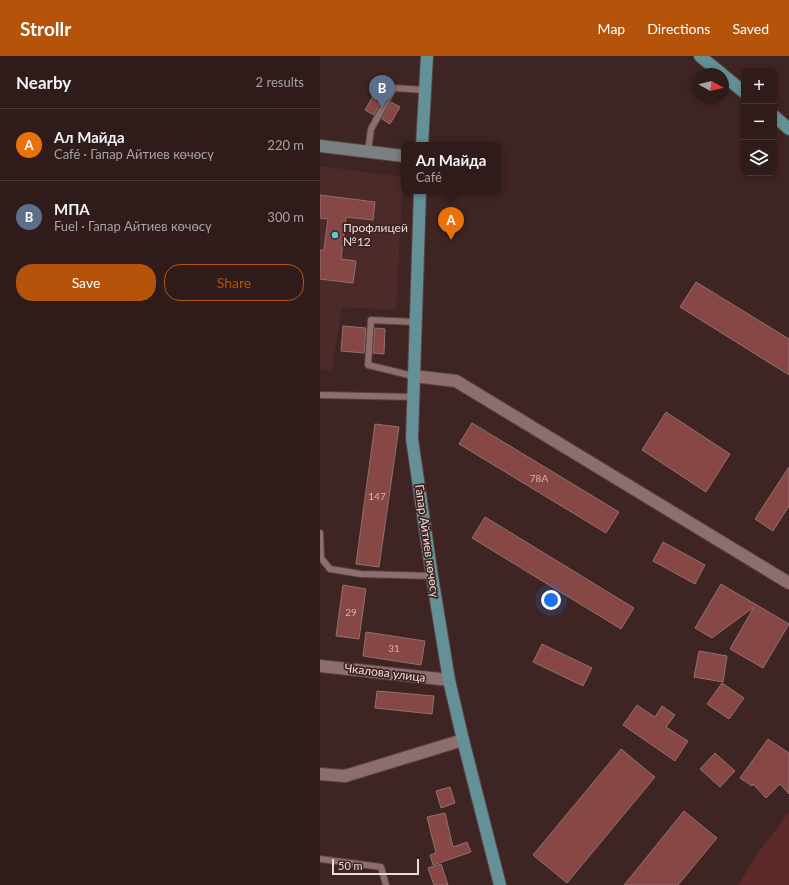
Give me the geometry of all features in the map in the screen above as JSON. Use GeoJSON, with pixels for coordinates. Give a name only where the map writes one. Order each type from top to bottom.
{"type":"FeatureCollection","features":[{"type":"Feature","properties":{"kind":"main road"},"geometry":{"type":"LineString","coordinates":[[422,142],[427,56]]}},
{"type":"Feature","properties":{"kind":"main road"},"geometry":{"type":"LineString","coordinates":[[700,56],[715,68]]}},
{"type":"Feature","properties":{"kind":"main road"},"geometry":{"type":"LineString","coordinates":[[729,79],[741,89]]}},
{"type":"Feature","properties":{"kind":"main road"},"geometry":{"type":"LineString","coordinates":[[777,119],[789,129]]}},
{"type":"Feature","properties":{"kind":"main road","name":"Гапар Айтиев көчөсү"},"geometry":{"type":"LineString","coordinates":[[420,194],[412,439],[449,680],[500,885]]}},
{"type":"Feature","properties":{"kind":"street"},"geometry":{"type":"LineString","coordinates":[[320,146],[368,153],[401,156]]}},
{"type":"Feature","properties":{"kind":"street"},"geometry":{"type":"LineString","coordinates":[[413,376],[456,380],[789,583]]}},
{"type":"Feature","properties":{"kind":"street","name":"Чкалова улица"},"geometry":{"type":"LineString","coordinates":[[320,666],[449,680]]}},
{"type":"Feature","properties":{"kind":"street"},"geometry":{"type":"LineString","coordinates":[[320,774],[345,776],[463,740]]}},
{"type":"Feature","properties":{"kind":"lane"},"geometry":{"type":"LineString","coordinates":[[368,153],[372,129],[394,88],[424,90]]}},
{"type":"Feature","properties":{"kind":"lane"},"geometry":{"type":"LineString","coordinates":[[413,376],[368,365],[371,320],[415,322]]}},
{"type":"Feature","properties":{"kind":"lane"},"geometry":{"type":"LineString","coordinates":[[320,395],[413,397]]}},
{"type":"Feature","properties":{"kind":"lane"},"geometry":{"type":"LineString","coordinates":[[320,534],[321,558],[330,569],[361,574],[432,576]]}},
{"type":"Feature","properties":{"kind":"lane"},"geometry":{"type":"LineString","coordinates":[[320,859],[381,866],[386,885]]}},
{"type":"Feature","properties":{"kind":"shaded area"},"geometry":{"type":"Polygon","coordinates":[[[320,166],[401,177],[402,194],[396,310],[342,307],[332,370],[320,370],[320,166]]]}},
{"type":"Feature","properties":{"kind":"shaded area"},"geometry":{"type":"Polygon","coordinates":[[[789,812],[789,885],[738,885],[758,853],[789,812]]]}},
{"type":"Feature","properties":{"kind":"building"},"geometry":{"type":"Polygon","coordinates":[[[375,93],[383,98],[374,115],[365,110],[375,93]]]}},
{"type":"Feature","properties":{"kind":"building"},"geometry":{"type":"Polygon","coordinates":[[[391,102],[400,107],[390,124],[382,119],[391,102]]]}},
{"type":"Feature","properties":{"kind":"building","name":"Профлицей №12"},"geometry":{"type":"Polygon","coordinates":[[[320,195],[375,202],[373,220],[346,217],[341,259],[356,261],[353,283],[320,279],[320,250],[324,250],[328,219],[320,218],[320,195]]]}},
{"type":"Feature","properties":{"kind":"building"},"geometry":{"type":"Polygon","coordinates":[[[696,282],[789,339],[789,375],[680,307],[696,282]]]}},
{"type":"Feature","properties":{"kind":"building"},"geometry":{"type":"Polygon","coordinates":[[[343,326],[366,328],[364,353],[341,351],[343,326]]]}},
{"type":"Feature","properties":{"kind":"building"},"geometry":{"type":"Polygon","coordinates":[[[375,328],[385,329],[384,354],[373,353],[375,328]]]}},
{"type":"Feature","properties":{"kind":"building"},"geometry":{"type":"Polygon","coordinates":[[[666,412],[730,454],[706,492],[642,450],[666,412]]]}},
{"type":"Feature","properties":{"kind":"building"},"geometry":{"type":"Polygon","coordinates":[[[472,423],[619,512],[606,533],[459,444],[472,423]]]}},
{"type":"Feature","properties":{"kind":"building"},"geometry":{"type":"Polygon","coordinates":[[[375,424],[399,427],[379,567],[356,564],[375,424]]]}},
{"type":"Feature","properties":{"kind":"building"},"geometry":{"type":"Polygon","coordinates":[[[789,467],[789,506],[773,531],[755,519],[789,467]]]}},
{"type":"Feature","properties":{"kind":"building"},"geometry":{"type":"Polygon","coordinates":[[[485,517],[634,608],[621,629],[472,538],[485,517]]]}},
{"type":"Feature","properties":{"kind":"building"},"geometry":{"type":"Polygon","coordinates":[[[663,542],[705,565],[695,584],[653,561],[663,542]]]}},
{"type":"Feature","properties":{"kind":"building"},"geometry":{"type":"Polygon","coordinates":[[[721,584],[789,624],[763,668],[730,649],[754,607],[712,638],[695,628],[721,584]]]}},
{"type":"Feature","properties":{"kind":"building"},"geometry":{"type":"Polygon","coordinates":[[[343,585],[366,589],[359,639],[336,636],[343,585]]]}},
{"type":"Feature","properties":{"kind":"building"},"geometry":{"type":"Polygon","coordinates":[[[366,632],[425,641],[421,665],[363,656],[366,632]]]}},
{"type":"Feature","properties":{"kind":"building"},"geometry":{"type":"Polygon","coordinates":[[[542,644],[592,668],[583,686],[533,662],[542,644]]]}},
{"type":"Feature","properties":{"kind":"building"},"geometry":{"type":"Polygon","coordinates":[[[699,651],[727,656],[723,682],[694,677],[699,651]]]}},
{"type":"Feature","properties":{"kind":"building"},"geometry":{"type":"Polygon","coordinates":[[[722,683],[744,698],[729,719],[707,704],[722,683]]]}},
{"type":"Feature","properties":{"kind":"building"},"geometry":{"type":"Polygon","coordinates":[[[377,691],[434,696],[432,714],[375,708],[377,691]]]}},
{"type":"Feature","properties":{"kind":"building"},"geometry":{"type":"Polygon","coordinates":[[[637,705],[655,717],[662,706],[675,715],[666,727],[688,741],[675,761],[623,725],[637,705]]]}},
{"type":"Feature","properties":{"kind":"building"},"geometry":{"type":"Polygon","coordinates":[[[768,739],[789,753],[789,794],[780,784],[766,798],[753,784],[752,786],[740,778],[768,739]]]}},
{"type":"Feature","properties":{"kind":"building"},"geometry":{"type":"Polygon","coordinates":[[[621,749],[655,777],[567,883],[533,855],[621,749]]]}},
{"type":"Feature","properties":{"kind":"building"},"geometry":{"type":"Polygon","coordinates":[[[715,753],[735,771],[720,787],[700,769],[715,753]]]}},
{"type":"Feature","properties":{"kind":"building"},"geometry":{"type":"Polygon","coordinates":[[[450,787],[455,803],[441,808],[436,791],[450,787]]]}},
{"type":"Feature","properties":{"kind":"building"},"geometry":{"type":"Polygon","coordinates":[[[684,811],[717,838],[678,885],[624,885],[684,811]]]}},
{"type":"Feature","properties":{"kind":"building"},"geometry":{"type":"Polygon","coordinates":[[[445,813],[453,847],[467,842],[471,852],[433,865],[430,855],[436,853],[427,817],[445,813]]]}},
{"type":"Feature","properties":{"kind":"building"},"geometry":{"type":"Polygon","coordinates":[[[441,864],[448,885],[434,885],[428,868],[441,864]]]}},
{"type":"Feature","properties":{"kind":"place","name":"МПА"},"geometry":{"type":"Point","coordinates":[382,108]}},
{"type":"Feature","properties":{"kind":"place","name":"Профлицей №12"},"geometry":{"type":"Point","coordinates":[335,235]}},
{"type":"Feature","properties":{"kind":"place","name":"Ал Майда"},"geometry":{"type":"Point","coordinates":[451,240]}}]}
